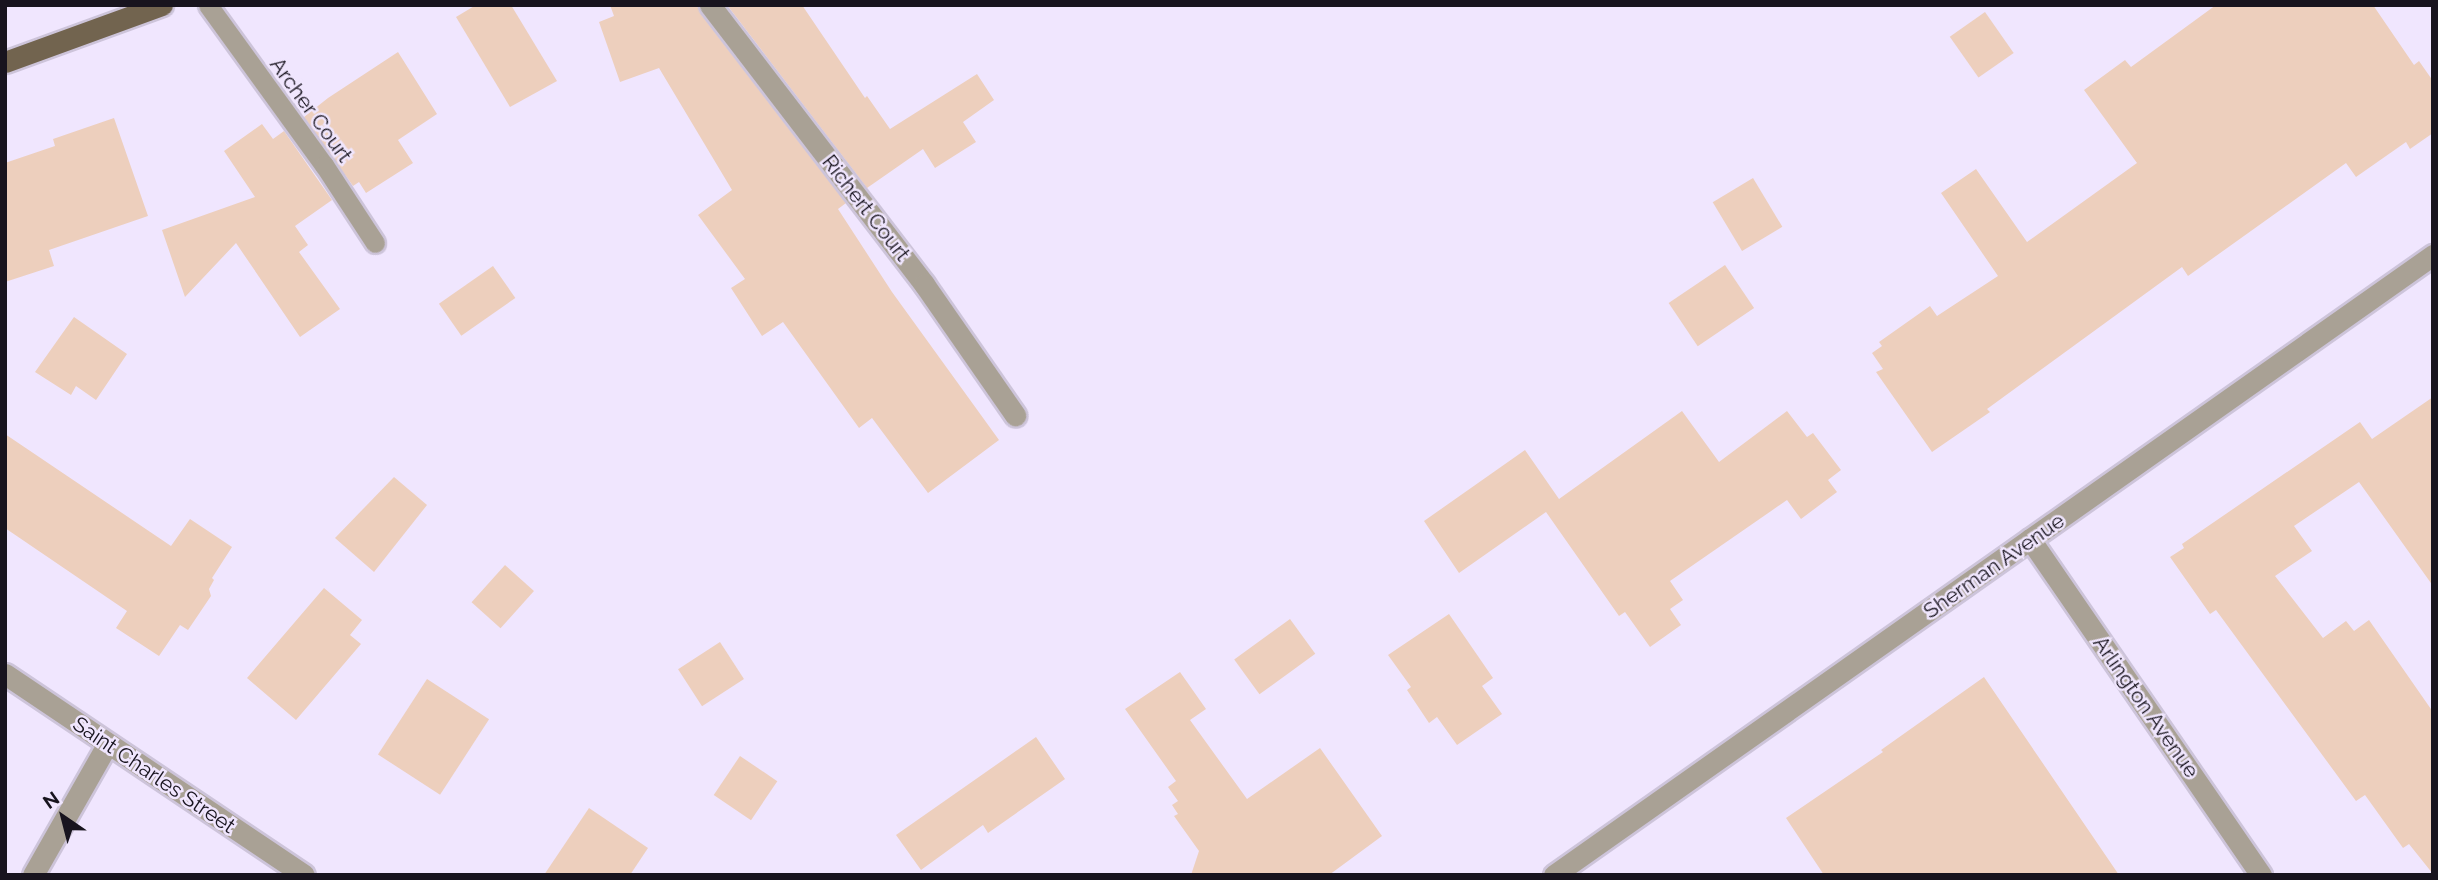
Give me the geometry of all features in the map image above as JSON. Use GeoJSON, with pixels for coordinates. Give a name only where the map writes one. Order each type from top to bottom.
{"type":"FeatureCollection","features":[{"type":"Feature","properties":{"kind":"main road"},"geometry":{"type":"LineString","coordinates":[[5,62],[162,5]]}},
{"type":"Feature","properties":{"kind":"street","name":"Richert Court"},"geometry":{"type":"LineString","coordinates":[[710,5],[924,284],[1015,415]]}},
{"type":"Feature","properties":{"kind":"street","name":"Sherman Avenue"},"geometry":{"type":"LineString","coordinates":[[1554,875],[2433,255]]}},
{"type":"Feature","properties":{"kind":"street","name":"Arlington Avenue"},"geometry":{"type":"LineString","coordinates":[[2030,540],[2262,875]]}},
{"type":"Feature","properties":{"kind":"street","name":"Saint Charles Street"},"geometry":{"type":"LineString","coordinates":[[5,674],[304,875]]}},
{"type":"Feature","properties":{"kind":"street"},"geometry":{"type":"LineString","coordinates":[[33,875],[107,745]]}},
{"type":"Feature","properties":{"kind":"lane","name":"Archer Court"},"geometry":{"type":"LineString","coordinates":[[208,5],[324,165],[375,243]]}},
{"type":"Feature","properties":{"kind":"building"},"geometry":{"type":"Polygon","coordinates":[[[476,5],[511,5],[557,81],[510,107],[456,17],[476,5]]]}},
{"type":"Feature","properties":{"kind":"building"},"geometry":{"type":"Polygon","coordinates":[[[610,5],[697,5],[700,13],[846,203],[838,209],[892,292],[999,440],[928,493],[872,418],[859,428],[783,322],[762,336],[731,288],[745,279],[698,215],[732,190],[659,68],[620,82],[599,22],[614,16],[610,5]]]}},
{"type":"Feature","properties":{"kind":"building"},"geometry":{"type":"Polygon","coordinates":[[[727,5],[802,5],[865,98],[867,96],[890,129],[977,74],[994,100],[963,122],[976,142],[935,168],[923,149],[867,188],[727,5]]]}},
{"type":"Feature","properties":{"kind":"building"},"geometry":{"type":"Polygon","coordinates":[[[2216,5],[2373,5],[2414,65],[2419,61],[2433,81],[2433,133],[2410,149],[2406,142],[2356,177],[2346,163],[2188,276],[2182,267],[1987,409],[1990,412],[1932,452],[1876,372],[1883,369],[1872,353],[1882,346],[1879,342],[1930,306],[1937,316],[1998,276],[1941,193],[1976,169],[2027,242],[2137,163],[2084,90],[2125,60],[2131,67],[2216,5]]]}},
{"type":"Feature","properties":{"kind":"building"},"geometry":{"type":"Polygon","coordinates":[[[1985,12],[2014,53],[1978,78],[1950,37],[1985,12]]]}},
{"type":"Feature","properties":{"kind":"building"},"geometry":{"type":"Polygon","coordinates":[[[398,52],[437,114],[398,140],[413,163],[366,193],[359,182],[353,186],[304,117],[398,52]]]}},
{"type":"Feature","properties":{"kind":"building"},"geometry":{"type":"Polygon","coordinates":[[[114,118],[148,216],[49,250],[54,266],[5,282],[5,163],[55,146],[53,139],[114,118]]]}},
{"type":"Feature","properties":{"kind":"building"},"geometry":{"type":"Polygon","coordinates":[[[262,124],[273,139],[284,131],[332,200],[295,226],[308,245],[299,252],[340,309],[300,337],[236,243],[185,297],[162,230],[255,197],[224,151],[262,124]]]}},
{"type":"Feature","properties":{"kind":"building"},"geometry":{"type":"Polygon","coordinates":[[[1753,178],[1782,227],[1742,251],[1713,202],[1753,178]]]}},
{"type":"Feature","properties":{"kind":"building"},"geometry":{"type":"Polygon","coordinates":[[[1725,265],[1754,308],[1698,346],[1669,303],[1725,265]]]}},
{"type":"Feature","properties":{"kind":"building"},"geometry":{"type":"Polygon","coordinates":[[[493,266],[515,298],[461,336],[439,304],[493,266]]]}},
{"type":"Feature","properties":{"kind":"building"},"geometry":{"type":"Polygon","coordinates":[[[74,317],[127,354],[96,400],[76,386],[71,395],[35,372],[74,317]]]}},
{"type":"Feature","properties":{"kind":"building"},"geometry":{"type":"Polygon","coordinates":[[[2433,397],[2433,586],[2359,482],[2294,526],[2312,551],[2275,576],[2323,638],[2346,621],[2354,631],[2369,620],[2433,712],[2433,874],[2409,844],[2403,848],[2365,795],[2356,801],[2216,610],[2210,614],[2170,557],[2184,548],[2182,544],[2360,422],[2372,439],[2433,397]]]}},
{"type":"Feature","properties":{"kind":"building"},"geometry":{"type":"Polygon","coordinates":[[[1682,411],[1719,462],[1787,411],[1807,437],[1813,433],[1841,470],[1828,480],[1837,492],[1801,519],[1787,500],[1670,581],[1683,600],[1670,609],[1681,625],[1650,647],[1625,612],[1619,616],[1546,512],[1459,573],[1424,521],[1525,450],[1559,499],[1682,411]]]}},
{"type":"Feature","properties":{"kind":"building"},"geometry":{"type":"Polygon","coordinates":[[[5,434],[171,546],[190,519],[232,547],[212,578],[214,580],[209,589],[211,596],[188,630],[180,625],[159,656],[116,628],[127,611],[5,528],[5,434]]]}},
{"type":"Feature","properties":{"kind":"building"},"geometry":{"type":"Polygon","coordinates":[[[394,477],[427,505],[374,572],[335,538],[394,477]]]}},
{"type":"Feature","properties":{"kind":"building"},"geometry":{"type":"Polygon","coordinates":[[[505,565],[534,591],[501,628],[472,602],[505,565]]]}},
{"type":"Feature","properties":{"kind":"building"},"geometry":{"type":"Polygon","coordinates":[[[324,588],[362,620],[350,635],[361,644],[296,720],[247,678],[324,588]]]}},
{"type":"Feature","properties":{"kind":"building"},"geometry":{"type":"Polygon","coordinates":[[[1449,614],[1493,678],[1482,686],[1502,714],[1457,745],[1437,717],[1429,723],[1407,690],[1411,687],[1388,655],[1449,614]]]}},
{"type":"Feature","properties":{"kind":"building"},"geometry":{"type":"Polygon","coordinates":[[[1290,619],[1315,654],[1259,694],[1234,660],[1290,619]]]}},
{"type":"Feature","properties":{"kind":"building"},"geometry":{"type":"Polygon","coordinates":[[[720,642],[744,679],[702,706],[678,669],[720,642]]]}},
{"type":"Feature","properties":{"kind":"building"},"geometry":{"type":"Polygon","coordinates":[[[1180,672],[1206,709],[1190,720],[1247,799],[1320,748],[1382,836],[1329,875],[1191,875],[1199,851],[1174,816],[1178,814],[1172,805],[1178,801],[1168,787],[1176,781],[1125,709],[1180,672]]]}},
{"type":"Feature","properties":{"kind":"building"},"geometry":{"type":"Polygon","coordinates":[[[1984,677],[2119,875],[1824,875],[1786,818],[1883,752],[1881,750],[1984,677]]]}},
{"type":"Feature","properties":{"kind":"building"},"geometry":{"type":"Polygon","coordinates":[[[427,679],[489,719],[440,795],[378,754],[427,679]]]}},
{"type":"Feature","properties":{"kind":"building"},"geometry":{"type":"Polygon","coordinates":[[[1036,737],[1065,779],[988,833],[983,825],[921,870],[896,835],[1036,737]]]}},
{"type":"Feature","properties":{"kind":"building"},"geometry":{"type":"Polygon","coordinates":[[[740,756],[777,781],[751,820],[714,795],[740,756]]]}},
{"type":"Feature","properties":{"kind":"building"},"geometry":{"type":"Polygon","coordinates":[[[589,808],[648,848],[630,875],[544,875],[589,808]]]}}]}
